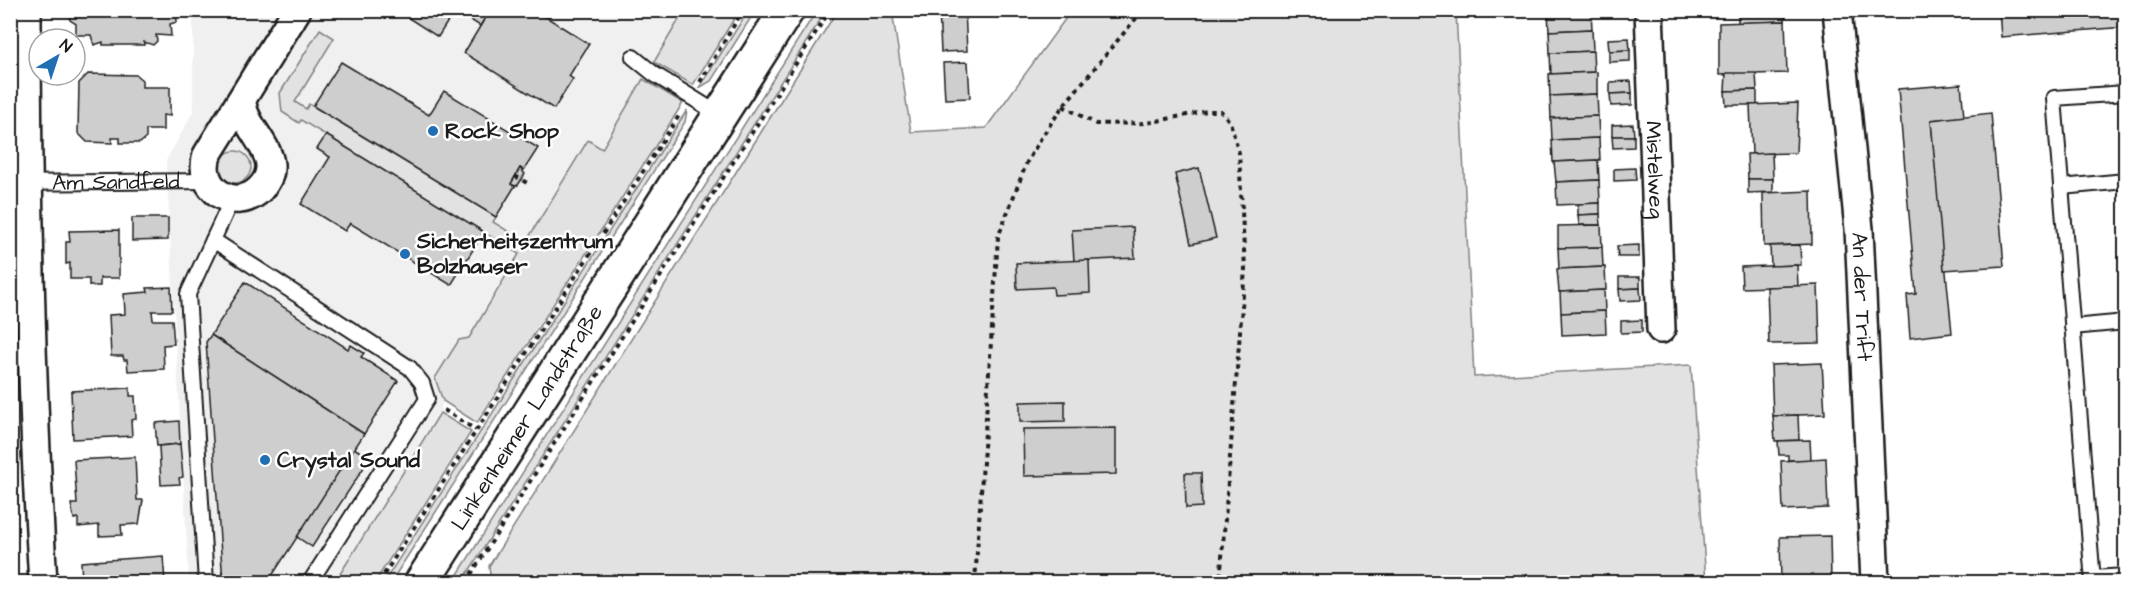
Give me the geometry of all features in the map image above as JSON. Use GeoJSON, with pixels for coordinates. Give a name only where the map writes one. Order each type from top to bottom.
{"type":"FeatureCollection","features":[{"type":"Feature","properties":{"kind":"main road","name":"Linkenheimer Landstraße"},"geometry":{"type":"LineString","coordinates":[[422,582],[788,10]]}},
{"type":"Feature","properties":{"kind":"street"},"geometry":{"type":"LineString","coordinates":[[27,10],[19,183],[43,582]]}},
{"type":"Feature","properties":{"kind":"street","name":"Am Sandfeld"},"geometry":{"type":"LineString","coordinates":[[232,199],[214,190],[207,181],[204,170],[207,155],[297,10]]}},
{"type":"Feature","properties":{"kind":"street","name":"Mistelweg"},"geometry":{"type":"LineString","coordinates":[[1649,10],[1661,329]]}},
{"type":"Feature","properties":{"kind":"street","name":"An der Trift"},"geometry":{"type":"LineString","coordinates":[[1837,10],[1859,229],[1875,582]]}},
{"type":"Feature","properties":{"kind":"street"},"geometry":{"type":"LineString","coordinates":[[232,199],[248,197],[257,192],[265,183],[271,163],[267,150],[246,121],[242,102]]}},
{"type":"Feature","properties":{"kind":"lane"},"geometry":{"type":"LineString","coordinates":[[633,57],[654,74],[720,115]]}},
{"type":"Feature","properties":{"kind":"lane"},"geometry":{"type":"LineString","coordinates":[[2126,93],[2054,98],[2093,580],[2126,576]]}},
{"type":"Feature","properties":{"kind":"lane","name":"Am Sandfeld"},"geometry":{"type":"LineString","coordinates":[[19,183],[207,181]]}},
{"type":"Feature","properties":{"kind":"lane"},"geometry":{"type":"LineString","coordinates":[[2061,187],[2126,181]]}},
{"type":"Feature","properties":{"kind":"lane"},"geometry":{"type":"LineString","coordinates":[[206,582],[188,294],[232,199]]}},
{"type":"Feature","properties":{"kind":"lane"},"geometry":{"type":"LineString","coordinates":[[213,240],[410,368],[422,383],[427,399],[310,582]]}},
{"type":"Feature","properties":{"kind":"lane"},"geometry":{"type":"LineString","coordinates":[[2072,327],[2126,322]]}},
{"type":"Feature","properties":{"kind":"path"},"geometry":{"type":"LineString","coordinates":[[379,582],[691,97],[743,10]]}},
{"type":"Feature","properties":{"kind":"path"},"geometry":{"type":"LineString","coordinates":[[466,582],[830,10]]}},
{"type":"Feature","properties":{"kind":"path"},"geometry":{"type":"LineString","coordinates":[[975,582],[998,237],[1027,162],[1064,106],[1143,10]]}},
{"type":"Feature","properties":{"kind":"path"},"geometry":{"type":"LineString","coordinates":[[1064,106],[1096,124],[1147,123],[1207,111],[1221,111],[1230,122],[1239,153],[1245,269],[1220,582]]}},
{"type":"Feature","properties":{"kind":"path"},"geometry":{"type":"LineString","coordinates":[[516,176],[527,183]]}},
{"type":"Feature","properties":{"kind":"path"},"geometry":{"type":"LineString","coordinates":[[427,399],[476,430]]}},
{"type":"Feature","properties":{"kind":"shaded area"},"geometry":{"type":"Polygon","coordinates":[[[817,10],[826,11],[462,582],[453,582],[817,10]]]}},
{"type":"Feature","properties":{"kind":"shaded area"},"geometry":{"type":"Polygon","coordinates":[[[193,11],[684,11],[601,149],[587,141],[469,338],[459,340],[435,378],[443,401],[440,413],[335,582],[189,582],[166,161],[193,112],[193,11]]]}},
{"type":"Feature","properties":{"kind":"shaded area"},"geometry":{"type":"Polygon","coordinates":[[[684,11],[739,11],[693,85],[654,62],[684,11]]]}},
{"type":"Feature","properties":{"kind":"shaded area"},"geometry":{"type":"Polygon","coordinates":[[[748,11],[755,11],[711,81],[699,88],[748,11]]]}},
{"type":"Feature","properties":{"kind":"shaded area"},"geometry":{"type":"Polygon","coordinates":[[[837,11],[892,11],[911,132],[986,128],[1071,11],[1456,11],[1474,377],[1691,365],[1706,582],[491,582],[489,566],[837,11]]]}},
{"type":"Feature","properties":{"kind":"shaded area"},"geometry":{"type":"Polygon","coordinates":[[[320,29],[334,38],[295,102],[306,109],[309,104],[496,217],[493,222],[526,242],[588,140],[602,149],[643,79],[683,103],[477,423],[443,401],[435,378],[459,340],[469,338],[519,254],[301,120],[299,123],[282,112],[280,93],[320,29]]]}},
{"type":"Feature","properties":{"kind":"shaded area"},"geometry":{"type":"Polygon","coordinates":[[[687,110],[685,122],[391,582],[384,582],[687,110]]]}},
{"type":"Feature","properties":{"kind":"shaded area"},"geometry":{"type":"Polygon","coordinates":[[[235,151],[247,155],[251,167],[247,179],[235,183],[223,179],[219,167],[223,155],[235,151]]]}},
{"type":"Feature","properties":{"kind":"shaded area"},"geometry":{"type":"Polygon","coordinates":[[[440,413],[471,432],[375,582],[335,582],[440,413]]]}},
{"type":"Feature","properties":{"kind":"building"},"geometry":{"type":"Polygon","coordinates":[[[70,10],[176,10],[177,22],[170,24],[171,36],[156,35],[157,41],[153,45],[144,42],[144,45],[103,45],[103,42],[94,45],[91,35],[87,35],[87,27],[76,27],[76,24],[70,20],[70,10]]]}},
{"type":"Feature","properties":{"kind":"building"},"geometry":{"type":"Polygon","coordinates":[[[396,10],[455,10],[438,37],[396,10]]]}},
{"type":"Feature","properties":{"kind":"building"},"geometry":{"type":"Polygon","coordinates":[[[455,10],[474,10],[485,18],[480,26],[455,10]]]}},
{"type":"Feature","properties":{"kind":"building"},"geometry":{"type":"Polygon","coordinates":[[[490,10],[535,10],[589,44],[569,76],[573,79],[554,109],[464,53],[490,10]]]}},
{"type":"Feature","properties":{"kind":"building"},"geometry":{"type":"Polygon","coordinates":[[[939,10],[965,10],[967,51],[941,52],[939,10]]]}},
{"type":"Feature","properties":{"kind":"building"},"geometry":{"type":"Polygon","coordinates":[[[1548,10],[1591,10],[1592,29],[1549,31],[1548,10]]]}},
{"type":"Feature","properties":{"kind":"building"},"geometry":{"type":"Polygon","coordinates":[[[1738,10],[1785,10],[1785,21],[1738,23],[1738,10]]]}},
{"type":"Feature","properties":{"kind":"building"},"geometry":{"type":"Polygon","coordinates":[[[1999,10],[2126,10],[2126,27],[2001,37],[1999,10]]]}},
{"type":"Feature","properties":{"kind":"building"},"geometry":{"type":"Polygon","coordinates":[[[1785,21],[1787,73],[1719,75],[1719,23],[1785,21]]]}},
{"type":"Feature","properties":{"kind":"building"},"geometry":{"type":"Polygon","coordinates":[[[1592,29],[1593,51],[1550,53],[1549,31],[1592,29]]]}},
{"type":"Feature","properties":{"kind":"building"},"geometry":{"type":"Polygon","coordinates":[[[1629,38],[1630,50],[1609,51],[1608,39],[1629,38]]]}},
{"type":"Feature","properties":{"kind":"building"},"geometry":{"type":"Polygon","coordinates":[[[1630,50],[1630,61],[1609,62],[1609,51],[1630,50]]]}},
{"type":"Feature","properties":{"kind":"building"},"geometry":{"type":"Polygon","coordinates":[[[1593,51],[1594,72],[1551,74],[1550,53],[1593,51]]]}},
{"type":"Feature","properties":{"kind":"building","name":"Rock Shop"},"geometry":{"type":"Polygon","coordinates":[[[341,62],[429,115],[444,91],[538,148],[524,170],[520,168],[511,184],[515,186],[496,217],[313,106],[341,62]]]}},
{"type":"Feature","properties":{"kind":"building"},"geometry":{"type":"Polygon","coordinates":[[[968,62],[970,98],[945,99],[943,63],[968,62]]]}},
{"type":"Feature","properties":{"kind":"building"},"geometry":{"type":"Polygon","coordinates":[[[1597,72],[1597,94],[1550,96],[1549,74],[1597,72]]]}},
{"type":"Feature","properties":{"kind":"building"},"geometry":{"type":"Polygon","coordinates":[[[1726,73],[1756,73],[1757,90],[1725,91],[1726,73]]]}},
{"type":"Feature","properties":{"kind":"building"},"geometry":{"type":"Polygon","coordinates":[[[87,75],[136,75],[142,80],[142,87],[170,87],[170,116],[163,115],[163,130],[146,130],[146,138],[140,143],[120,143],[120,138],[112,138],[112,143],[87,142],[78,133],[79,87],[87,87],[87,75]]]}},
{"type":"Feature","properties":{"kind":"building"},"geometry":{"type":"Polygon","coordinates":[[[1631,81],[1632,93],[1610,94],[1610,82],[1631,81]]]}},
{"type":"Feature","properties":{"kind":"building"},"geometry":{"type":"Polygon","coordinates":[[[1961,84],[1964,117],[1931,120],[1952,333],[1910,338],[1907,295],[1916,294],[1898,89],[1961,84]]]}},
{"type":"Feature","properties":{"kind":"building"},"geometry":{"type":"Polygon","coordinates":[[[1757,90],[1757,105],[1726,105],[1725,91],[1757,90]]]}},
{"type":"Feature","properties":{"kind":"building"},"geometry":{"type":"Polygon","coordinates":[[[1632,93],[1632,105],[1611,106],[1610,94],[1632,93]]]}},
{"type":"Feature","properties":{"kind":"building"},"geometry":{"type":"Polygon","coordinates":[[[1597,94],[1598,116],[1551,118],[1550,96],[1597,94]]]}},
{"type":"Feature","properties":{"kind":"building"},"geometry":{"type":"Polygon","coordinates":[[[1798,103],[1796,153],[1752,154],[1750,105],[1798,103]]]}},
{"type":"Feature","properties":{"kind":"building"},"geometry":{"type":"Polygon","coordinates":[[[1991,113],[2004,266],[1944,270],[1931,120],[1991,113]]]}},
{"type":"Feature","properties":{"kind":"building"},"geometry":{"type":"Polygon","coordinates":[[[1598,116],[1599,138],[1552,140],[1551,118],[1598,116]]]}},
{"type":"Feature","properties":{"kind":"building"},"geometry":{"type":"Polygon","coordinates":[[[1633,124],[1634,136],[1612,136],[1612,125],[1633,124]]]}},
{"type":"Feature","properties":{"kind":"building"},"geometry":{"type":"Polygon","coordinates":[[[326,135],[484,232],[451,285],[350,223],[345,231],[301,204],[330,157],[317,149],[326,135]]]}},
{"type":"Feature","properties":{"kind":"building"},"geometry":{"type":"Polygon","coordinates":[[[1612,136],[1634,136],[1634,147],[1613,148],[1612,136]]]}},
{"type":"Feature","properties":{"kind":"building"},"geometry":{"type":"Polygon","coordinates":[[[1599,138],[1600,160],[1553,162],[1552,140],[1599,138]]]}},
{"type":"Feature","properties":{"kind":"building"},"geometry":{"type":"Polygon","coordinates":[[[1772,153],[1773,179],[1748,179],[1747,154],[1772,153]]]}},
{"type":"Feature","properties":{"kind":"building"},"geometry":{"type":"Polygon","coordinates":[[[1598,160],[1599,180],[1556,182],[1554,162],[1598,160]]]}},
{"type":"Feature","properties":{"kind":"building"},"geometry":{"type":"Polygon","coordinates":[[[520,168],[525,174],[515,186],[511,184],[520,168]]]}},
{"type":"Feature","properties":{"kind":"building"},"geometry":{"type":"Polygon","coordinates":[[[1199,168],[1216,238],[1191,244],[1175,174],[1199,168]]]}},
{"type":"Feature","properties":{"kind":"building"},"geometry":{"type":"Polygon","coordinates":[[[1635,168],[1636,180],[1614,181],[1614,169],[1635,168]]]}},
{"type":"Feature","properties":{"kind":"building"},"geometry":{"type":"Polygon","coordinates":[[[1748,179],[1773,179],[1773,192],[1748,193],[1748,179]]]}},
{"type":"Feature","properties":{"kind":"building"},"geometry":{"type":"Polygon","coordinates":[[[1599,180],[1600,203],[1557,205],[1556,182],[1599,180]]]}},
{"type":"Feature","properties":{"kind":"building"},"geometry":{"type":"Polygon","coordinates":[[[1811,191],[1812,244],[1764,246],[1763,193],[1811,191]]]}},
{"type":"Feature","properties":{"kind":"building"},"geometry":{"type":"Polygon","coordinates":[[[1600,203],[1600,214],[1578,215],[1578,204],[1600,203]]]}},
{"type":"Feature","properties":{"kind":"building"},"geometry":{"type":"Polygon","coordinates":[[[1600,214],[1601,225],[1579,225],[1578,215],[1600,214]]]}},
{"type":"Feature","properties":{"kind":"building"},"geometry":{"type":"Polygon","coordinates":[[[132,218],[168,218],[168,240],[132,241],[132,218]]]}},
{"type":"Feature","properties":{"kind":"building"},"geometry":{"type":"Polygon","coordinates":[[[1601,225],[1602,247],[1558,248],[1558,226],[1601,225]]]}},
{"type":"Feature","properties":{"kind":"building"},"geometry":{"type":"Polygon","coordinates":[[[1133,227],[1135,258],[1074,261],[1072,230],[1133,227]]]}},
{"type":"Feature","properties":{"kind":"building"},"geometry":{"type":"Polygon","coordinates":[[[119,230],[119,278],[100,278],[100,286],[89,286],[89,279],[70,279],[70,263],[66,264],[66,242],[70,242],[69,231],[119,230]]]}},
{"type":"Feature","properties":{"kind":"building"},"geometry":{"type":"Polygon","coordinates":[[[1639,245],[1639,257],[1618,257],[1617,246],[1639,245]]]}},
{"type":"Feature","properties":{"kind":"building"},"geometry":{"type":"Polygon","coordinates":[[[1800,245],[1801,265],[1771,266],[1770,246],[1800,245]]]}},
{"type":"Feature","properties":{"kind":"building"},"geometry":{"type":"Polygon","coordinates":[[[1602,247],[1603,267],[1559,269],[1558,248],[1602,247]]]}},
{"type":"Feature","properties":{"kind":"building"},"geometry":{"type":"Polygon","coordinates":[[[1089,260],[1090,293],[1054,295],[1053,287],[1017,289],[1016,263],[1089,260]]]}},
{"type":"Feature","properties":{"kind":"building"},"geometry":{"type":"Polygon","coordinates":[[[1797,265],[1798,286],[1742,288],[1741,267],[1797,265]]]}},
{"type":"Feature","properties":{"kind":"building"},"geometry":{"type":"Polygon","coordinates":[[[1605,267],[1606,290],[1559,292],[1557,269],[1605,267]]]}},
{"type":"Feature","properties":{"kind":"building"},"geometry":{"type":"Polygon","coordinates":[[[1619,277],[1640,277],[1640,288],[1619,289],[1619,277]]]}},
{"type":"Feature","properties":{"kind":"building"},"geometry":{"type":"Polygon","coordinates":[[[245,282],[348,349],[351,345],[364,353],[361,357],[398,381],[364,434],[211,335],[245,282]]]}},
{"type":"Feature","properties":{"kind":"building"},"geometry":{"type":"Polygon","coordinates":[[[1818,285],[1820,343],[1769,344],[1767,287],[1818,285]]]}},
{"type":"Feature","properties":{"kind":"building"},"geometry":{"type":"Polygon","coordinates":[[[171,287],[172,311],[152,311],[153,320],[172,320],[174,344],[163,345],[164,369],[128,371],[127,360],[124,360],[123,356],[111,356],[109,315],[125,314],[124,294],[148,292],[147,288],[171,287]]]}},
{"type":"Feature","properties":{"kind":"building"},"geometry":{"type":"Polygon","coordinates":[[[1640,288],[1641,300],[1620,301],[1619,289],[1640,288]]]}},
{"type":"Feature","properties":{"kind":"building"},"geometry":{"type":"Polygon","coordinates":[[[1604,290],[1605,311],[1561,313],[1560,292],[1604,290]]]}},
{"type":"Feature","properties":{"kind":"building"},"geometry":{"type":"Polygon","coordinates":[[[1605,311],[1606,333],[1562,335],[1561,313],[1605,311]]]}},
{"type":"Feature","properties":{"kind":"building"},"geometry":{"type":"Polygon","coordinates":[[[1642,320],[1642,332],[1621,333],[1621,321],[1642,320]]]}},
{"type":"Feature","properties":{"kind":"building"},"geometry":{"type":"Polygon","coordinates":[[[211,335],[364,434],[268,582],[223,582],[206,342],[211,335]]]}},
{"type":"Feature","properties":{"kind":"building"},"geometry":{"type":"Polygon","coordinates":[[[1822,363],[1825,414],[1773,416],[1771,365],[1822,363]]]}},
{"type":"Feature","properties":{"kind":"building"},"geometry":{"type":"Polygon","coordinates":[[[130,388],[130,396],[135,396],[136,419],[131,420],[132,436],[73,439],[71,391],[130,388]]]}},
{"type":"Feature","properties":{"kind":"building"},"geometry":{"type":"Polygon","coordinates":[[[1065,401],[1065,421],[1020,422],[1020,402],[1065,401]]]}},
{"type":"Feature","properties":{"kind":"building"},"geometry":{"type":"Polygon","coordinates":[[[1798,415],[1799,440],[1775,441],[1773,416],[1798,415]]]}},
{"type":"Feature","properties":{"kind":"building"},"geometry":{"type":"Polygon","coordinates":[[[179,421],[180,444],[157,446],[155,423],[179,421]]]}},
{"type":"Feature","properties":{"kind":"building"},"geometry":{"type":"Polygon","coordinates":[[[1116,428],[1116,474],[1024,476],[1023,429],[1116,428]]]}},
{"type":"Feature","properties":{"kind":"building"},"geometry":{"type":"Polygon","coordinates":[[[1810,440],[1811,460],[1788,460],[1788,455],[1779,455],[1778,441],[1810,440]]]}},
{"type":"Feature","properties":{"kind":"building"},"geometry":{"type":"Polygon","coordinates":[[[180,444],[183,477],[179,478],[180,484],[161,485],[159,446],[180,444]]]}},
{"type":"Feature","properties":{"kind":"building"},"geometry":{"type":"Polygon","coordinates":[[[354,448],[370,458],[312,547],[297,537],[354,448]]]}},
{"type":"Feature","properties":{"kind":"building"},"geometry":{"type":"Polygon","coordinates":[[[135,457],[137,500],[143,500],[139,524],[121,525],[122,535],[99,536],[99,525],[78,527],[78,518],[74,519],[71,504],[77,504],[74,460],[135,457]]]}},
{"type":"Feature","properties":{"kind":"building"},"geometry":{"type":"Polygon","coordinates":[[[1826,458],[1828,508],[1783,510],[1781,461],[1826,458]]]}},
{"type":"Feature","properties":{"kind":"building"},"geometry":{"type":"Polygon","coordinates":[[[1185,473],[1201,473],[1202,507],[1186,508],[1185,473]]]}},
{"type":"Feature","properties":{"kind":"building"},"geometry":{"type":"Polygon","coordinates":[[[1830,536],[1831,582],[1781,582],[1780,537],[1830,536]]]}},
{"type":"Feature","properties":{"kind":"building"},"geometry":{"type":"Polygon","coordinates":[[[163,556],[165,582],[82,582],[81,562],[163,556]]]}},
{"type":"Feature","properties":{"kind":"place","name":"Rock Shop"},"geometry":{"type":"Point","coordinates":[433,131]}},
{"type":"Feature","properties":{"kind":"place","name":"Sicherheitszentrum Bolzhauser"},"geometry":{"type":"Point","coordinates":[405,254]}},
{"type":"Feature","properties":{"kind":"place","name":"Crystal Sound"},"geometry":{"type":"Point","coordinates":[265,460]}}]}
